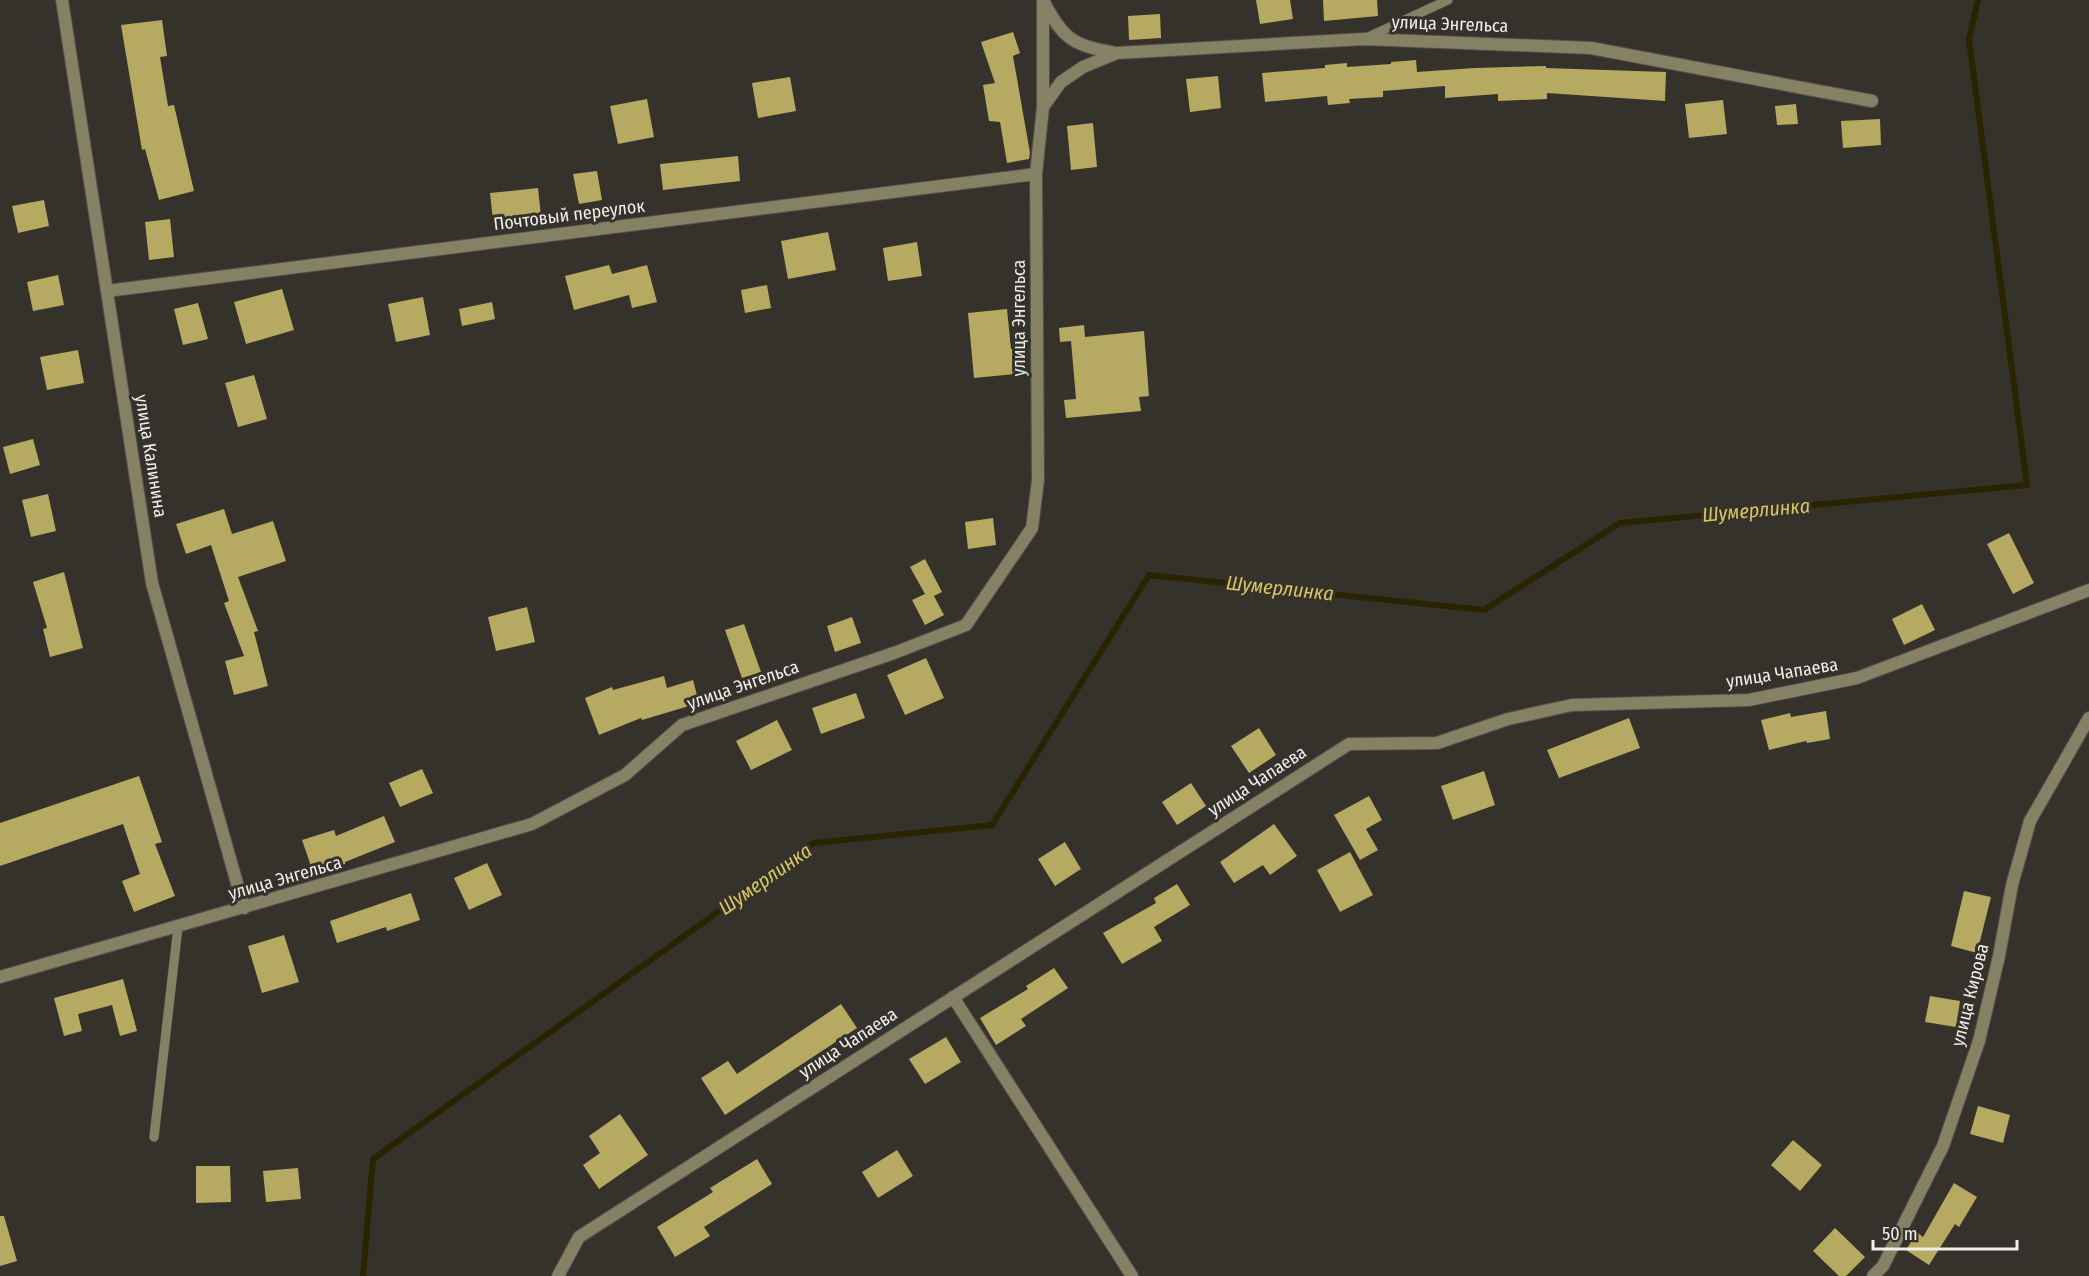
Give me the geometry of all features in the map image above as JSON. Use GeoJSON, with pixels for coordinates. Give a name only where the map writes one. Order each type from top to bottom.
{"type":"FeatureCollection","features":[{"type":"Feature","properties":{"kind":"street","name":"улица Калинина"},"geometry":{"type":"LineString","coordinates":[[62,0],[152,583],[244,908]]}},
{"type":"Feature","properties":{"kind":"street"},"geometry":{"type":"LineString","coordinates":[[1043,0],[1056,24],[1066,36],[1087,48],[1117,53]]}},
{"type":"Feature","properties":{"kind":"street","name":"улица Энгельса"},"geometry":{"type":"LineString","coordinates":[[0,977],[531,824],[625,775],[682,725],[882,657],[966,625],[1032,528],[1038,480],[1036,174],[1042,107],[1043,0]]}},
{"type":"Feature","properties":{"kind":"street","name":"улица Энгельса"},"geometry":{"type":"LineString","coordinates":[[1042,107],[1061,82],[1083,67],[1117,53],[1364,39],[1591,48],[1872,101]]}},
{"type":"Feature","properties":{"kind":"street","name":"Почтовый переулок"},"geometry":{"type":"LineString","coordinates":[[107,291],[1036,174]]}},
{"type":"Feature","properties":{"kind":"street","name":"улица Чапаева"},"geometry":{"type":"LineString","coordinates":[[558,1276],[579,1237],[1348,744],[1437,743],[1508,719],[1572,705],[1749,700],[1857,678],[2089,590]]}},
{"type":"Feature","properties":{"kind":"street","name":"улица Кирова"},"geometry":{"type":"LineString","coordinates":[[1873,1276],[1883,1266],[1943,1146],[1979,1041],[1999,956],[2012,885],[2030,821],[2089,718]]}},
{"type":"Feature","properties":{"kind":"street"},"geometry":{"type":"LineString","coordinates":[[953,997],[1132,1276]]}},
{"type":"Feature","properties":{"kind":"lane"},"geometry":{"type":"LineString","coordinates":[[1364,39],[1448,0]]}},
{"type":"Feature","properties":{"kind":"lane"},"geometry":{"type":"LineString","coordinates":[[154,1137],[178,927]]}},
{"type":"Feature","properties":{"kind":"building"},"geometry":{"type":"Polygon","coordinates":[[[1256,0],[1290,0],[1293,19],[1260,24],[1256,0]]]}},
{"type":"Feature","properties":{"kind":"building"},"geometry":{"type":"Polygon","coordinates":[[[1323,0],[1377,0],[1378,16],[1324,21],[1323,0]]]}},
{"type":"Feature","properties":{"kind":"building"},"geometry":{"type":"Polygon","coordinates":[[[1160,14],[1161,38],[1129,40],[1128,16],[1160,14]]]}},
{"type":"Feature","properties":{"kind":"building"},"geometry":{"type":"Polygon","coordinates":[[[162,20],[167,56],[160,57],[168,106],[174,105],[194,191],[159,200],[145,149],[142,150],[121,25],[162,20]]]}},
{"type":"Feature","properties":{"kind":"building"},"geometry":{"type":"Polygon","coordinates":[[[1013,32],[1020,53],[1013,56],[1030,153],[1029,159],[1007,163],[1000,122],[989,121],[983,85],[995,83],[981,42],[1013,32]]]}},
{"type":"Feature","properties":{"kind":"building"},"geometry":{"type":"Polygon","coordinates":[[[1416,60],[1417,72],[1546,66],[1546,68],[1666,72],[1665,101],[1547,93],[1547,99],[1498,101],[1498,94],[1445,98],[1445,86],[1383,91],[1383,97],[1349,99],[1350,103],[1328,105],[1327,96],[1265,102],[1262,73],[1325,68],[1325,65],[1347,63],[1347,67],[1416,60]]]}},
{"type":"Feature","properties":{"kind":"building"},"geometry":{"type":"Polygon","coordinates":[[[1218,76],[1221,108],[1190,112],[1186,79],[1218,76]]]}},
{"type":"Feature","properties":{"kind":"building"},"geometry":{"type":"Polygon","coordinates":[[[790,77],[796,111],[758,118],[752,83],[790,77]]]}},
{"type":"Feature","properties":{"kind":"building"},"geometry":{"type":"Polygon","coordinates":[[[647,99],[654,137],[618,144],[610,106],[647,99]]]}},
{"type":"Feature","properties":{"kind":"building"},"geometry":{"type":"Polygon","coordinates":[[[1723,100],[1727,134],[1689,138],[1685,104],[1723,100]]]}},
{"type":"Feature","properties":{"kind":"building"},"geometry":{"type":"Polygon","coordinates":[[[1796,104],[1798,124],[1777,125],[1775,106],[1796,104]]]}},
{"type":"Feature","properties":{"kind":"building"},"geometry":{"type":"Polygon","coordinates":[[[1880,119],[1881,145],[1843,148],[1841,121],[1880,119]]]}},
{"type":"Feature","properties":{"kind":"building"},"geometry":{"type":"Polygon","coordinates":[[[1093,123],[1097,167],[1071,170],[1067,126],[1093,123]]]}},
{"type":"Feature","properties":{"kind":"building"},"geometry":{"type":"Polygon","coordinates":[[[738,156],[740,181],[663,190],[660,164],[738,156]]]}},
{"type":"Feature","properties":{"kind":"building"},"geometry":{"type":"Polygon","coordinates":[[[597,171],[602,200],[579,204],[573,174],[597,171]]]}},
{"type":"Feature","properties":{"kind":"building"},"geometry":{"type":"Polygon","coordinates":[[[538,188],[542,225],[494,230],[490,193],[538,188]]]}},
{"type":"Feature","properties":{"kind":"building"},"geometry":{"type":"Polygon","coordinates":[[[44,200],[49,226],[18,233],[12,206],[44,200]]]}},
{"type":"Feature","properties":{"kind":"building"},"geometry":{"type":"Polygon","coordinates":[[[170,219],[174,257],[149,260],[145,222],[170,219]]]}},
{"type":"Feature","properties":{"kind":"building"},"geometry":{"type":"Polygon","coordinates":[[[828,232],[836,270],[788,279],[781,241],[828,232]]]}},
{"type":"Feature","properties":{"kind":"building"},"geometry":{"type":"Polygon","coordinates":[[[917,242],[922,276],[888,281],[883,248],[917,242]]]}},
{"type":"Feature","properties":{"kind":"building"},"geometry":{"type":"Polygon","coordinates":[[[609,265],[612,274],[647,265],[657,302],[632,308],[629,295],[574,310],[565,276],[609,265]]]}},
{"type":"Feature","properties":{"kind":"building"},"geometry":{"type":"Polygon","coordinates":[[[58,275],[64,305],[33,311],[27,282],[58,275]]]}},
{"type":"Feature","properties":{"kind":"building"},"geometry":{"type":"Polygon","coordinates":[[[767,285],[771,308],[745,313],[741,290],[767,285]]]}},
{"type":"Feature","properties":{"kind":"building"},"geometry":{"type":"Polygon","coordinates":[[[282,289],[294,330],[246,344],[234,302],[282,289]]]}},
{"type":"Feature","properties":{"kind":"building"},"geometry":{"type":"Polygon","coordinates":[[[423,297],[430,335],[396,342],[388,304],[423,297]]]}},
{"type":"Feature","properties":{"kind":"building"},"geometry":{"type":"Polygon","coordinates":[[[492,302],[495,319],[462,326],[459,309],[492,302]]]}},
{"type":"Feature","properties":{"kind":"building"},"geometry":{"type":"Polygon","coordinates":[[[198,303],[208,339],[183,345],[174,309],[198,303]]]}},
{"type":"Feature","properties":{"kind":"building"},"geometry":{"type":"Polygon","coordinates":[[[1007,309],[1011,349],[1023,347],[1026,373],[974,378],[968,313],[1007,309]]]}},
{"type":"Feature","properties":{"kind":"building"},"geometry":{"type":"Polygon","coordinates":[[[1084,325],[1085,337],[1144,331],[1149,396],[1139,397],[1141,411],[1066,418],[1064,400],[1076,399],[1071,341],[1060,342],[1059,328],[1084,325]]]}},
{"type":"Feature","properties":{"kind":"building"},"geometry":{"type":"Polygon","coordinates":[[[78,350],[84,383],[47,390],[40,357],[78,350]]]}},
{"type":"Feature","properties":{"kind":"building"},"geometry":{"type":"Polygon","coordinates":[[[254,375],[267,419],[238,427],[225,383],[254,375]]]}},
{"type":"Feature","properties":{"kind":"building"},"geometry":{"type":"Polygon","coordinates":[[[33,439],[40,465],[10,474],[3,447],[33,439]]]}},
{"type":"Feature","properties":{"kind":"building"},"geometry":{"type":"Polygon","coordinates":[[[48,494],[56,531],[31,537],[22,500],[48,494]]]}},
{"type":"Feature","properties":{"kind":"building"},"geometry":{"type":"Polygon","coordinates":[[[224,509],[232,534],[273,521],[286,561],[238,577],[258,631],[254,632],[268,686],[234,695],[225,661],[244,656],[224,603],[229,601],[211,545],[186,554],[176,524],[224,509]]]}},
{"type":"Feature","properties":{"kind":"building"},"geometry":{"type":"Polygon","coordinates":[[[993,518],[996,545],[968,549],[965,522],[993,518]]]}},
{"type":"Feature","properties":{"kind":"building"},"geometry":{"type":"Polygon","coordinates":[[[2009,533],[2034,583],[2013,594],[1987,544],[2009,533]]]}},
{"type":"Feature","properties":{"kind":"building"},"geometry":{"type":"Polygon","coordinates":[[[925,559],[942,592],[934,596],[944,615],[925,625],[912,600],[925,594],[910,567],[925,559]]]}},
{"type":"Feature","properties":{"kind":"building"},"geometry":{"type":"Polygon","coordinates":[[[64,572],[83,648],[50,657],[43,629],[47,628],[33,582],[64,572]]]}},
{"type":"Feature","properties":{"kind":"building"},"geometry":{"type":"Polygon","coordinates":[[[1922,604],[1935,630],[1904,645],[1892,619],[1922,604]]]}},
{"type":"Feature","properties":{"kind":"building"},"geometry":{"type":"Polygon","coordinates":[[[527,607],[535,642],[496,651],[488,617],[527,607]]]}},
{"type":"Feature","properties":{"kind":"building"},"geometry":{"type":"Polygon","coordinates":[[[852,617],[861,643],[835,652],[827,626],[852,617]]]}},
{"type":"Feature","properties":{"kind":"building"},"geometry":{"type":"Polygon","coordinates":[[[744,624],[761,672],[742,678],[725,630],[744,624]]]}},
{"type":"Feature","properties":{"kind":"building"},"geometry":{"type":"Polygon","coordinates":[[[926,658],[944,698],[905,715],[887,675],[926,658]]]}},
{"type":"Feature","properties":{"kind":"building"},"geometry":{"type":"Polygon","coordinates":[[[664,676],[667,688],[693,680],[699,703],[642,720],[641,718],[599,735],[585,698],[612,687],[613,690],[664,676]]]}},
{"type":"Feature","properties":{"kind":"building"},"geometry":{"type":"Polygon","coordinates":[[[856,693],[865,718],[821,734],[812,708],[856,693]]]}},
{"type":"Feature","properties":{"kind":"building"},"geometry":{"type":"Polygon","coordinates":[[[1826,711],[1830,739],[1807,743],[1806,741],[1769,750],[1761,720],[1790,713],[1791,717],[1826,711]]]}},
{"type":"Feature","properties":{"kind":"building"},"geometry":{"type":"Polygon","coordinates":[[[1629,718],[1640,748],[1559,778],[1547,750],[1629,718]]]}},
{"type":"Feature","properties":{"kind":"building"},"geometry":{"type":"Polygon","coordinates":[[[777,720],[792,750],[751,770],[736,741],[777,720]]]}},
{"type":"Feature","properties":{"kind":"building"},"geometry":{"type":"Polygon","coordinates":[[[1259,728],[1276,755],[1249,773],[1231,746],[1259,728]]]}},
{"type":"Feature","properties":{"kind":"building"},"geometry":{"type":"Polygon","coordinates":[[[422,769],[433,793],[400,807],[389,783],[422,769]]]}},
{"type":"Feature","properties":{"kind":"building"},"geometry":{"type":"Polygon","coordinates":[[[1484,771],[1495,805],[1453,820],[1441,786],[1484,771]]]}},
{"type":"Feature","properties":{"kind":"building"},"geometry":{"type":"Polygon","coordinates":[[[139,776],[162,842],[155,844],[175,896],[134,912],[122,881],[140,874],[123,824],[0,866],[0,823],[139,776]]]}},
{"type":"Feature","properties":{"kind":"building"},"geometry":{"type":"Polygon","coordinates":[[[1191,783],[1206,806],[1177,825],[1162,802],[1191,783]]]}},
{"type":"Feature","properties":{"kind":"building"},"geometry":{"type":"Polygon","coordinates":[[[1369,796],[1382,820],[1366,829],[1378,850],[1360,860],[1334,815],[1369,796]]]}},
{"type":"Feature","properties":{"kind":"building"},"geometry":{"type":"Polygon","coordinates":[[[384,816],[395,842],[314,875],[302,840],[334,830],[336,836],[384,816]]]}},
{"type":"Feature","properties":{"kind":"building"},"geometry":{"type":"Polygon","coordinates":[[[1274,824],[1297,856],[1270,875],[1263,865],[1234,883],[1220,862],[1274,824]]]}},
{"type":"Feature","properties":{"kind":"building"},"geometry":{"type":"Polygon","coordinates":[[[1065,842],[1081,869],[1055,886],[1038,859],[1065,842]]]}},
{"type":"Feature","properties":{"kind":"building"},"geometry":{"type":"Polygon","coordinates":[[[1350,852],[1373,895],[1340,912],[1317,870],[1350,852]]]}},
{"type":"Feature","properties":{"kind":"building"},"geometry":{"type":"Polygon","coordinates":[[[487,863],[502,895],[469,910],[454,878],[487,863]]]}},
{"type":"Feature","properties":{"kind":"building"},"geometry":{"type":"Polygon","coordinates":[[[1177,884],[1190,905],[1154,927],[1162,941],[1122,964],[1103,933],[1156,903],[1154,898],[1177,884]]]}},
{"type":"Feature","properties":{"kind":"building"},"geometry":{"type":"Polygon","coordinates":[[[1964,891],[1991,897],[1977,953],[1951,946],[1964,891]]]}},
{"type":"Feature","properties":{"kind":"building"},"geometry":{"type":"Polygon","coordinates":[[[411,893],[420,920],[387,931],[386,927],[337,943],[330,921],[411,893]]]}},
{"type":"Feature","properties":{"kind":"building"},"geometry":{"type":"Polygon","coordinates":[[[284,935],[299,982],[262,993],[248,946],[284,935]]]}},
{"type":"Feature","properties":{"kind":"building"},"geometry":{"type":"Polygon","coordinates":[[[1054,968],[1068,988],[1021,1019],[1026,1026],[996,1045],[980,1018],[1028,989],[1026,986],[1054,968]]]}},
{"type":"Feature","properties":{"kind":"building"},"geometry":{"type":"Polygon","coordinates":[[[123,979],[137,1031],[120,1036],[112,1005],[78,1014],[82,1031],[64,1036],[54,998],[123,979]]]}},
{"type":"Feature","properties":{"kind":"building"},"geometry":{"type":"Polygon","coordinates":[[[1930,996],[1960,1001],[1956,1027],[1925,1022],[1930,996]]]}},
{"type":"Feature","properties":{"kind":"building"},"geometry":{"type":"Polygon","coordinates":[[[841,1004],[857,1028],[725,1115],[701,1078],[728,1061],[737,1074],[841,1004]]]}},
{"type":"Feature","properties":{"kind":"building"},"geometry":{"type":"Polygon","coordinates":[[[946,1037],[961,1062],[925,1084],[909,1059],[946,1037]]]}},
{"type":"Feature","properties":{"kind":"building"},"geometry":{"type":"Polygon","coordinates":[[[1978,1106],[2010,1115],[2003,1143],[1970,1134],[1978,1106]]]}},
{"type":"Feature","properties":{"kind":"building"},"geometry":{"type":"Polygon","coordinates":[[[620,1114],[648,1155],[599,1189],[583,1165],[600,1153],[589,1136],[620,1114]]]}},
{"type":"Feature","properties":{"kind":"building"},"geometry":{"type":"Polygon","coordinates":[[[1793,1140],[1822,1165],[1800,1191],[1771,1165],[1793,1140]]]}},
{"type":"Feature","properties":{"kind":"building"},"geometry":{"type":"Polygon","coordinates":[[[897,1150],[913,1176],[878,1198],[862,1172],[897,1150]]]}},
{"type":"Feature","properties":{"kind":"building"},"geometry":{"type":"Polygon","coordinates":[[[757,1159],[772,1184],[704,1227],[710,1236],[675,1257],[657,1227],[713,1192],[710,1188],[757,1159]]]}},
{"type":"Feature","properties":{"kind":"building"},"geometry":{"type":"Polygon","coordinates":[[[196,1166],[230,1166],[231,1202],[196,1203],[196,1166]]]}},
{"type":"Feature","properties":{"kind":"building"},"geometry":{"type":"Polygon","coordinates":[[[298,1168],[301,1199],[266,1202],[263,1171],[298,1168]]]}},
{"type":"Feature","properties":{"kind":"building"},"geometry":{"type":"Polygon","coordinates":[[[1954,1183],[1977,1197],[1959,1227],[1955,1224],[1929,1265],[1906,1250],[1917,1232],[1923,1237],[1954,1183]]]}},
{"type":"Feature","properties":{"kind":"building"},"geometry":{"type":"Polygon","coordinates":[[[0,1216],[4,1216],[17,1261],[0,1266],[0,1216]]]}},
{"type":"Feature","properties":{"kind":"building"},"geometry":{"type":"Polygon","coordinates":[[[1835,1228],[1865,1257],[1846,1276],[1839,1276],[1813,1251],[1835,1228]]]}},
{"type":"Feature","properties":{"kind":"waterway","name":"Шумерлинка"},"geometry":{"type":"LineString","coordinates":[[363,1276],[373,1159],[814,843],[992,825],[1149,575],[1484,610],[1620,523],[2027,485],[1969,39],[1978,0]]}}]}
